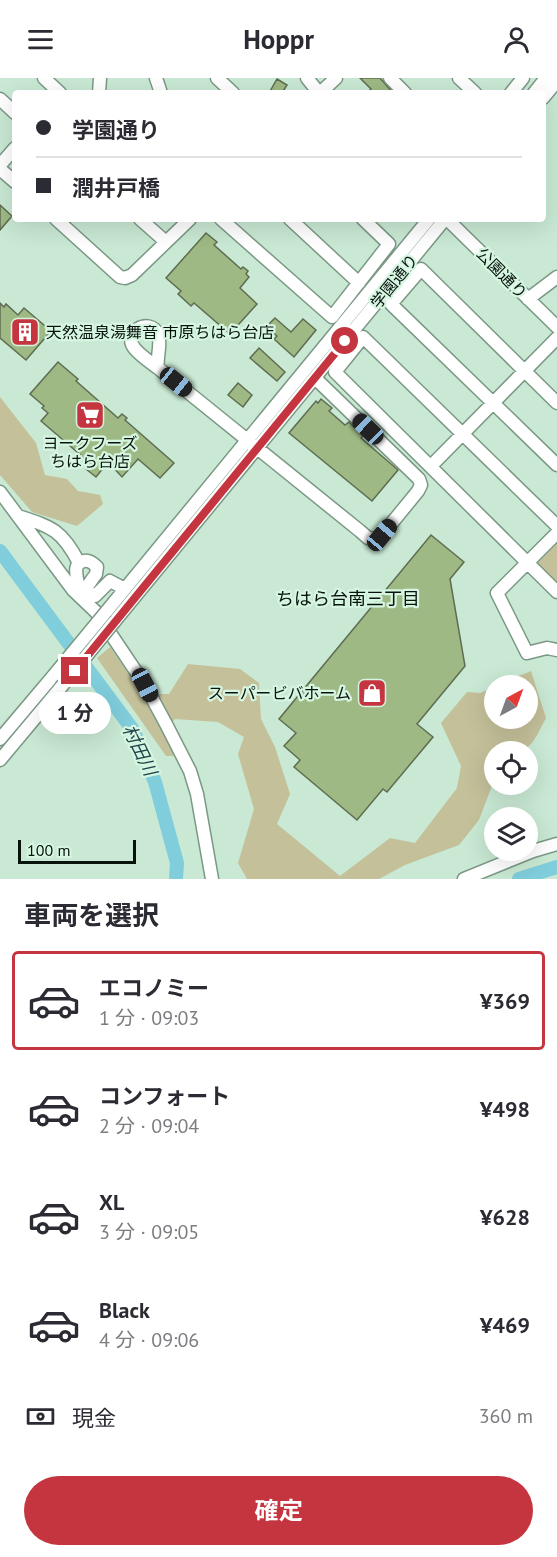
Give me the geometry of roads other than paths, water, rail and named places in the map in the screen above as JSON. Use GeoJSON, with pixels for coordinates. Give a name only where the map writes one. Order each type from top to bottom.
{"type":"FeatureCollection","features":[{"type":"Feature","properties":{"kind":"street"},"geometry":{"type":"LineString","coordinates":[[44,78],[58,90]]}},
{"type":"Feature","properties":{"kind":"street"},"geometry":{"type":"LineString","coordinates":[[217,78],[230,90]]}},
{"type":"Feature","properties":{"kind":"street"},"geometry":{"type":"LineString","coordinates":[[307,78],[317,90]]}},
{"type":"Feature","properties":{"kind":"street"},"geometry":{"type":"LineString","coordinates":[[323,90],[336,78]]}},
{"type":"Feature","properties":{"kind":"street"},"geometry":{"type":"LineString","coordinates":[[390,78],[402,90]]}},
{"type":"Feature","properties":{"kind":"street"},"geometry":{"type":"LineString","coordinates":[[459,78],[471,90]]}},
{"type":"Feature","properties":{"kind":"street"},"geometry":{"type":"LineString","coordinates":[[513,90],[523,78]]}},
{"type":"Feature","properties":{"kind":"street"},"geometry":{"type":"LineString","coordinates":[[536,90],[546,78]]}},
{"type":"Feature","properties":{"kind":"street"},"geometry":{"type":"LineString","coordinates":[[546,94],[557,81]]}},
{"type":"Feature","properties":{"kind":"street"},"geometry":{"type":"LineString","coordinates":[[0,99],[12,110]]}},
{"type":"Feature","properties":{"kind":"street"},"geometry":{"type":"LineString","coordinates":[[12,152],[0,167],[12,179]]}},
{"type":"Feature","properties":{"kind":"street"},"geometry":{"type":"LineString","coordinates":[[59,222],[120,277],[129,277],[187,222]]}},
{"type":"Feature","properties":{"kind":"street"},"geometry":{"type":"LineString","coordinates":[[143,222],[166,242]]}},
{"type":"Feature","properties":{"kind":"street"},"geometry":{"type":"LineString","coordinates":[[224,222],[332,317],[388,244],[366,222]]}},
{"type":"Feature","properties":{"kind":"street"},"geometry":{"type":"LineString","coordinates":[[293,222],[359,283]]}},
{"type":"Feature","properties":{"kind":"street","name":"学園通り"},"geometry":{"type":"LineString","coordinates":[[110,617],[253,445],[427,222]]}},
{"type":"Feature","properties":{"kind":"street","name":"学園通り"},"geometry":{"type":"LineString","coordinates":[[110,617],[125,589],[315,378],[444,222]]}},
{"type":"Feature","properties":{"kind":"street","name":"公園通り"},"geometry":{"type":"LineString","coordinates":[[449,222],[557,327]]}},
{"type":"Feature","properties":{"kind":"street"},"geometry":{"type":"LineString","coordinates":[[557,403],[420,269],[391,304],[557,465]]}},
{"type":"Feature","properties":{"kind":"street"},"geometry":{"type":"LineString","coordinates":[[528,299],[557,278]]}},
{"type":"Feature","properties":{"kind":"street"},"geometry":{"type":"LineString","coordinates":[[547,318],[557,309]]}},
{"type":"Feature","properties":{"kind":"street"},"geometry":{"type":"LineString","coordinates":[[557,526],[363,337],[335,372],[557,592]]}},
{"type":"Feature","properties":{"kind":"street"},"geometry":{"type":"LineString","coordinates":[[431,466],[557,338]]}},
{"type":"Feature","properties":{"kind":"street"},"geometry":{"type":"LineString","coordinates":[[158,368],[368,538],[375,539],[382,535],[411,500],[421,485],[419,479],[315,378]]}},
{"type":"Feature","properties":{"kind":"street"},"geometry":{"type":"LineString","coordinates":[[0,492],[73,590],[96,612],[145,685],[190,771],[197,794],[212,879]]}},
{"type":"Feature","properties":{"kind":"street"},"geometry":{"type":"LineString","coordinates":[[18,516],[51,526],[68,543],[79,563]]}},
{"type":"Feature","properties":{"kind":"street"},"geometry":{"type":"LineString","coordinates":[[557,533],[496,593],[527,653],[547,648],[557,650]]}},
{"type":"Feature","properties":{"kind":"street"},"geometry":{"type":"LineString","coordinates":[[73,590],[78,587],[75,569],[79,563],[86,561],[97,567],[96,574],[86,588],[91,595],[95,596],[110,581],[125,589]]}},
{"type":"Feature","properties":{"kind":"street"},"geometry":{"type":"LineString","coordinates":[[0,739],[54,675],[110,617]]}},
{"type":"Feature","properties":{"kind":"street"},"geometry":{"type":"LineString","coordinates":[[0,760],[61,687],[110,617]]}},
{"type":"Feature","properties":{"kind":"street"},"geometry":{"type":"LineString","coordinates":[[464,879],[533,851],[557,844]]}},
{"type":"Feature","properties":{"kind":"waterway","name":"村田川"},"geometry":{"type":"LineString","coordinates":[[0,551],[133,730],[155,782],[177,863],[176,879]]}},
{"type":"Feature","properties":{"kind":"waterway","name":"村田川"},"geometry":{"type":"LineString","coordinates":[[519,879],[557,867]]}},
{"type":"Feature","properties":{"kind":"place","name":"天然温泉湯舞音 市原ちはら台店"},"geometry":{"type":"Point","coordinates":[25,332]}},
{"type":"Feature","properties":{"kind":"place","name":"ヨークフーズ ちはら台店"},"geometry":{"type":"Point","coordinates":[90,415]}},
{"type":"Feature","properties":{"kind":"place","name":"スーパービバホーム"},"geometry":{"type":"Point","coordinates":[372,693]}},
{"type":"Feature","properties":{"kind":"district","name":"ちはら台南三丁目"},"geometry":{"type":"Point","coordinates":[348,598]}}]}
